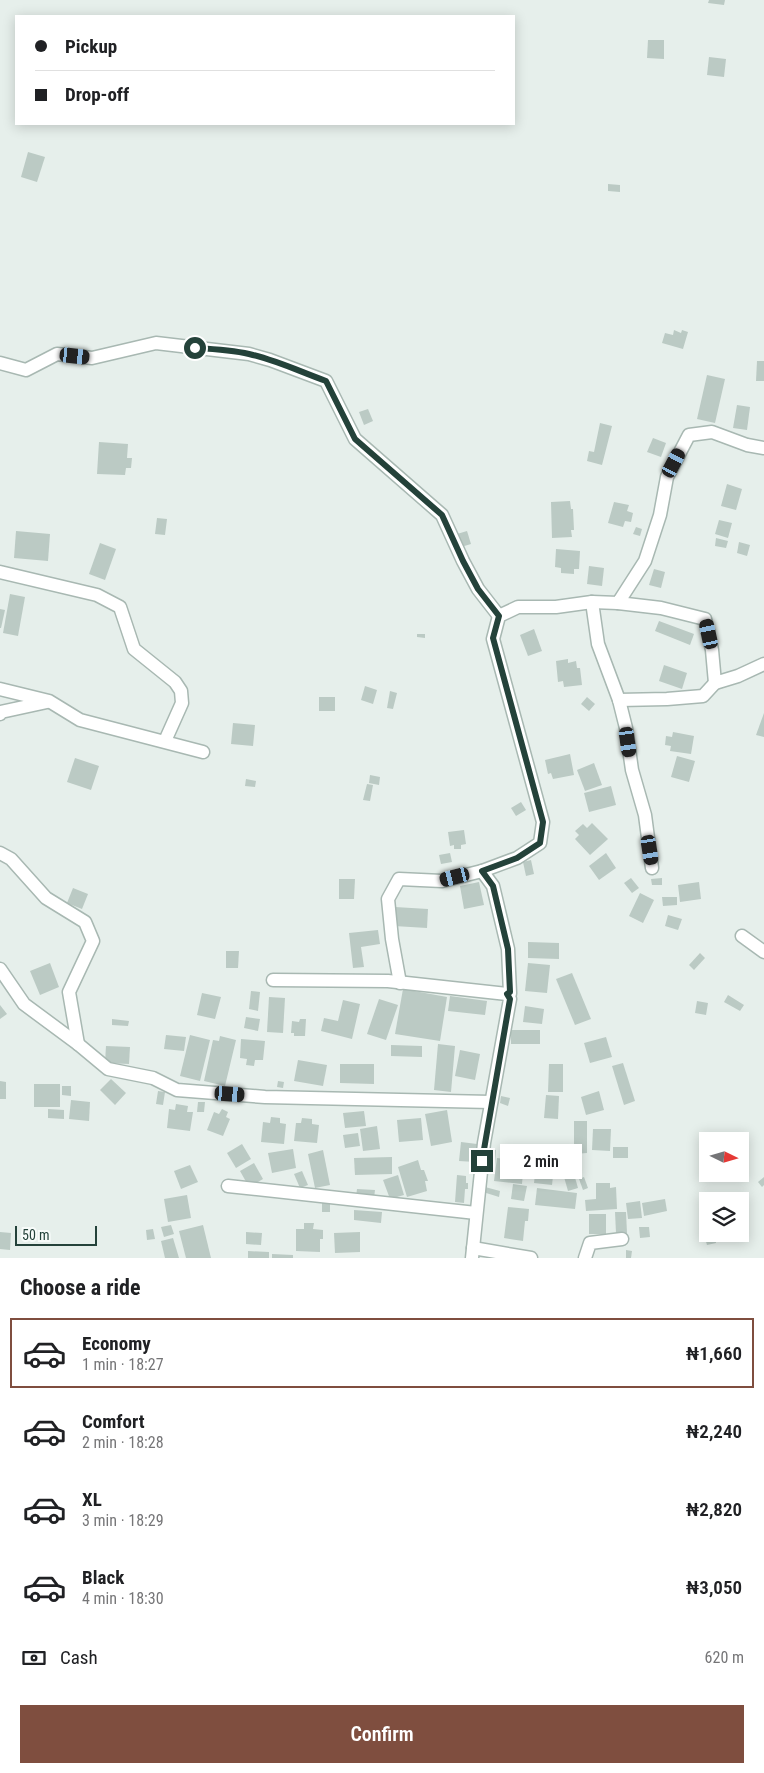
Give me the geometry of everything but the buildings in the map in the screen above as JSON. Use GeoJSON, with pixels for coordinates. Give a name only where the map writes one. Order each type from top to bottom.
{"type":"FeatureCollection","features":[{"type":"Feature","properties":{"kind":"street"},"geometry":{"type":"LineString","coordinates":[[0,363],[26,370],[57,354],[92,358],[156,343],[248,354],[270,360],[326,381],[355,439],[442,515],[478,589],[499,616]]}},
{"type":"Feature","properties":{"kind":"street"},"geometry":{"type":"LineString","coordinates":[[595,627],[645,561],[660,514],[667,477],[689,435],[712,432],[747,445],[764,448]]}},
{"type":"Feature","properties":{"kind":"street"},"geometry":{"type":"LineString","coordinates":[[0,572],[97,595],[120,607],[134,649],[175,682],[181,691],[182,704],[165,741]]}},
{"type":"Feature","properties":{"kind":"street"},"geometry":{"type":"LineString","coordinates":[[592,602],[598,644],[619,700],[626,728],[632,770],[644,815],[652,868]]}},
{"type":"Feature","properties":{"kind":"street"},"geometry":{"type":"LineString","coordinates":[[400,983],[392,939],[388,899],[399,879],[442,881],[482,871],[517,858],[540,843],[543,822],[493,638],[499,616],[518,607],[556,607],[592,602],[660,608],[705,619],[712,650],[716,682]]}},
{"type":"Feature","properties":{"kind":"street"},"geometry":{"type":"LineString","coordinates":[[619,700],[703,696],[716,682],[738,676],[764,664]]}},
{"type":"Feature","properties":{"kind":"street"},"geometry":{"type":"LineString","coordinates":[[0,689],[49,701],[80,720],[203,752]]}},
{"type":"Feature","properties":{"kind":"street"},"geometry":{"type":"LineString","coordinates":[[0,714],[0,712],[49,701]]}},
{"type":"Feature","properties":{"kind":"street"},"geometry":{"type":"LineString","coordinates":[[0,853],[11,859],[46,898],[85,922],[93,941],[69,992],[78,1044]]}},
{"type":"Feature","properties":{"kind":"street"},"geometry":{"type":"LineString","coordinates":[[482,871],[493,886],[508,949],[510,992],[507,994]]}},
{"type":"Feature","properties":{"kind":"street"},"geometry":{"type":"LineString","coordinates":[[742,936],[764,952]]}},
{"type":"Feature","properties":{"kind":"street"},"geometry":{"type":"LineString","coordinates":[[0,970],[24,1004],[108,1068],[153,1078],[177,1090],[265,1097],[491,1102]]}},
{"type":"Feature","properties":{"kind":"street"},"geometry":{"type":"LineString","coordinates":[[273,980],[400,983],[507,994]]}},
{"type":"Feature","properties":{"kind":"street"},"geometry":{"type":"LineString","coordinates":[[507,994],[510,999],[484,1143],[473,1253],[531,1258]]}},
{"type":"Feature","properties":{"kind":"street"},"geometry":{"type":"LineString","coordinates":[[228,1186],[476,1214]]}},
{"type":"Feature","properties":{"kind":"street"},"geometry":{"type":"LineString","coordinates":[[585,1258],[590,1243],[622,1240]]}},
{"type":"Feature","properties":{"kind":"route"},"geometry":{"type":"LineString","coordinates":[[195,348],[248,354],[270,360],[326,381],[355,439],[442,515],[478,589],[499,616],[493,638],[543,822],[540,843],[517,858],[482,871],[493,886],[508,949],[510,977],[510,992],[507,994],[510,999],[486,1129],[482,1161]]}}]}
